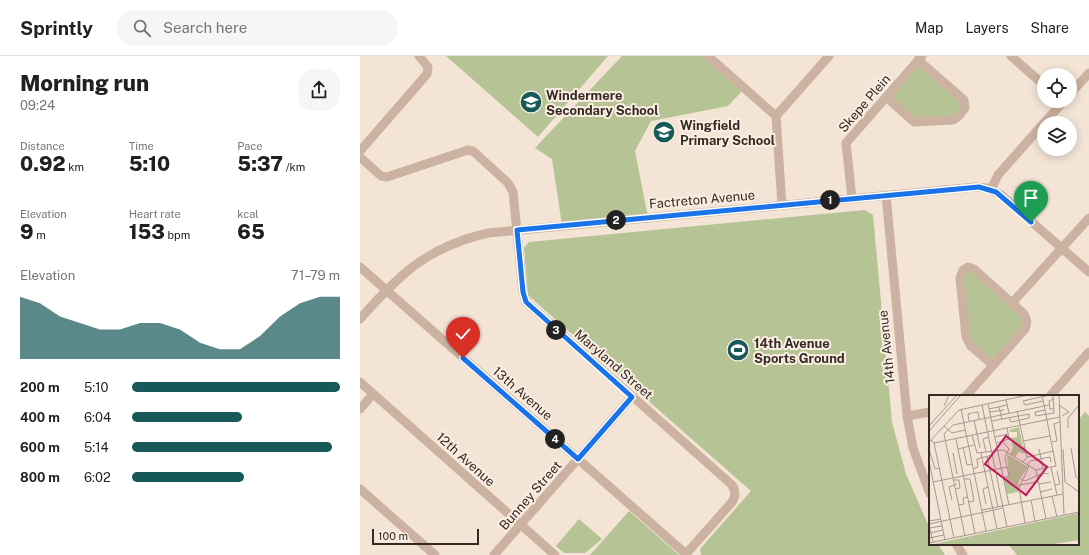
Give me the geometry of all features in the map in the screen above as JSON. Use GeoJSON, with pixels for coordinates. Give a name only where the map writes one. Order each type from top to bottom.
{"type":"FeatureCollection","features":[{"type":"Feature","properties":{"kind":"street"},"geometry":{"type":"LineString","coordinates":[[360,151],[427,74],[428,67],[419,56]]}},
{"type":"Feature","properties":{"kind":"street"},"geometry":{"type":"LineString","coordinates":[[708,56],[776,116],[782,205]]}},
{"type":"Feature","properties":{"kind":"street"},"geometry":{"type":"LineString","coordinates":[[776,116],[829,56]]}},
{"type":"Feature","properties":{"kind":"street"},"geometry":{"type":"LineString","coordinates":[[1011,56],[1037,79]]}},
{"type":"Feature","properties":{"kind":"street"},"geometry":{"type":"LineString","coordinates":[[886,96],[914,122],[951,120],[958,117],[965,108],[964,100],[920,58]]}},
{"type":"Feature","properties":{"kind":"street","name":"Skepe Plein"},"geometry":{"type":"LineString","coordinates":[[852,198],[846,143],[920,58]]}},
{"type":"Feature","properties":{"kind":"street"},"geometry":{"type":"LineString","coordinates":[[1077,86],[1089,72]]}},
{"type":"Feature","properties":{"kind":"street"},"geometry":{"type":"LineString","coordinates":[[1050,116],[1057,108]]}},
{"type":"Feature","properties":{"kind":"street"},"geometry":{"type":"LineString","coordinates":[[1037,131],[998,175],[991,190],[1001,195],[1089,272]]}},
{"type":"Feature","properties":{"kind":"street","name":"Maryland Street"},"geometry":{"type":"LineString","coordinates":[[360,157],[381,176],[387,178],[463,151],[473,152],[511,187],[523,292],[526,302],[731,484],[734,489],[735,496],[732,502],[687,555]]}},
{"type":"Feature","properties":{"kind":"street","name":"Factreton Avenue"},"geometry":{"type":"LineString","coordinates":[[360,319],[386,290],[408,270],[443,248],[470,237],[517,230],[852,198],[979,187],[991,190]]}},
{"type":"Feature","properties":{"kind":"street","name":"14th Avenue"},"geometry":{"type":"LineString","coordinates":[[886,195],[907,416],[913,448],[929,491]]}},
{"type":"Feature","properties":{"kind":"street"},"geometry":{"type":"LineString","coordinates":[[1012,303],[1089,218]]}},
{"type":"Feature","properties":{"kind":"street","name":"13th Avenue"},"geometry":{"type":"LineString","coordinates":[[360,267],[687,555]]}},
{"type":"Feature","properties":{"kind":"street"},"geometry":{"type":"LineString","coordinates":[[967,395],[1025,329],[1027,324],[1026,317],[1012,303],[974,269],[968,267],[963,270],[960,278],[966,337],[972,346],[993,365]]}},
{"type":"Feature","properties":{"kind":"street"},"geometry":{"type":"LineString","coordinates":[[1051,395],[1089,352]]}},
{"type":"Feature","properties":{"kind":"street","name":"12th Avenue"},"geometry":{"type":"LineString","coordinates":[[360,382],[555,555]]}},
{"type":"Feature","properties":{"kind":"street"},"geometry":{"type":"LineString","coordinates":[[360,409],[373,394]]}},
{"type":"Feature","properties":{"kind":"street","name":"Bunney Street"},"geometry":{"type":"LineString","coordinates":[[494,555],[632,397]]}},
{"type":"Feature","properties":{"kind":"street"},"geometry":{"type":"LineString","coordinates":[[907,416],[929,412]]}},
{"type":"Feature","properties":{"kind":"street"},"geometry":{"type":"LineString","coordinates":[[360,489],[435,555]]}},
{"type":"Feature","properties":{"kind":"street"},"geometry":{"type":"LineString","coordinates":[[957,545],[963,555]]}},
{"type":"Feature","properties":{"kind":"green space","name":"Windermere Secondary School"},"geometry":{"type":"Polygon","coordinates":[[[446,56],[608,56],[538,137],[446,56]]]}},
{"type":"Feature","properties":{"kind":"green space"},"geometry":{"type":"Polygon","coordinates":[[[622,56],[708,56],[745,88],[728,106],[651,121],[635,151],[648,217],[562,225],[552,159],[535,148],[622,56]]]}},
{"type":"Feature","properties":{"kind":"green space"},"geometry":{"type":"Polygon","coordinates":[[[917,67],[919,67],[962,104],[956,115],[918,120],[894,101],[892,97],[917,67]]]}},
{"type":"Feature","properties":{"kind":"green space","name":"14th Avenue Sports Ground"},"geometry":{"type":"Polygon","coordinates":[[[865,210],[873,215],[892,422],[906,474],[929,527],[929,545],[939,545],[945,555],[701,555],[700,549],[751,491],[530,297],[528,294],[524,248],[529,242],[865,210]]]}},
{"type":"Feature","properties":{"kind":"green space"},"geometry":{"type":"Polygon","coordinates":[[[966,272],[972,272],[1021,314],[1024,324],[994,358],[991,358],[970,341],[963,275],[966,272]]]}},
{"type":"Feature","properties":{"kind":"green space"},"geometry":{"type":"Polygon","coordinates":[[[1085,412],[1089,416],[1089,555],[1017,555],[1009,545],[1079,545],[1079,419],[1085,412]]]}},
{"type":"Feature","properties":{"kind":"green space"},"geometry":{"type":"Polygon","coordinates":[[[629,511],[679,555],[590,555],[629,511]]]}},
{"type":"Feature","properties":{"kind":"green space"},"geometry":{"type":"Polygon","coordinates":[[[579,519],[602,539],[585,553],[564,553],[556,546],[579,519]]]}},
{"type":"Feature","properties":{"kind":"place","name":"Windermere Secondary School"},"geometry":{"type":"Point","coordinates":[531,102]}},
{"type":"Feature","properties":{"kind":"place","name":"Wingfield Primary School"},"geometry":{"type":"Point","coordinates":[664,132]}},
{"type":"Feature","properties":{"kind":"place","name":"14th Avenue Sports Ground"},"geometry":{"type":"Point","coordinates":[738,350]}},
{"type":"Feature","properties":{"kind":"route"},"geometry":{"type":"LineString","coordinates":[[463,358],[578,459],[632,397],[526,302],[523,292],[517,230],[979,187],[987,188],[1001,195],[1031,222]]}}]}
